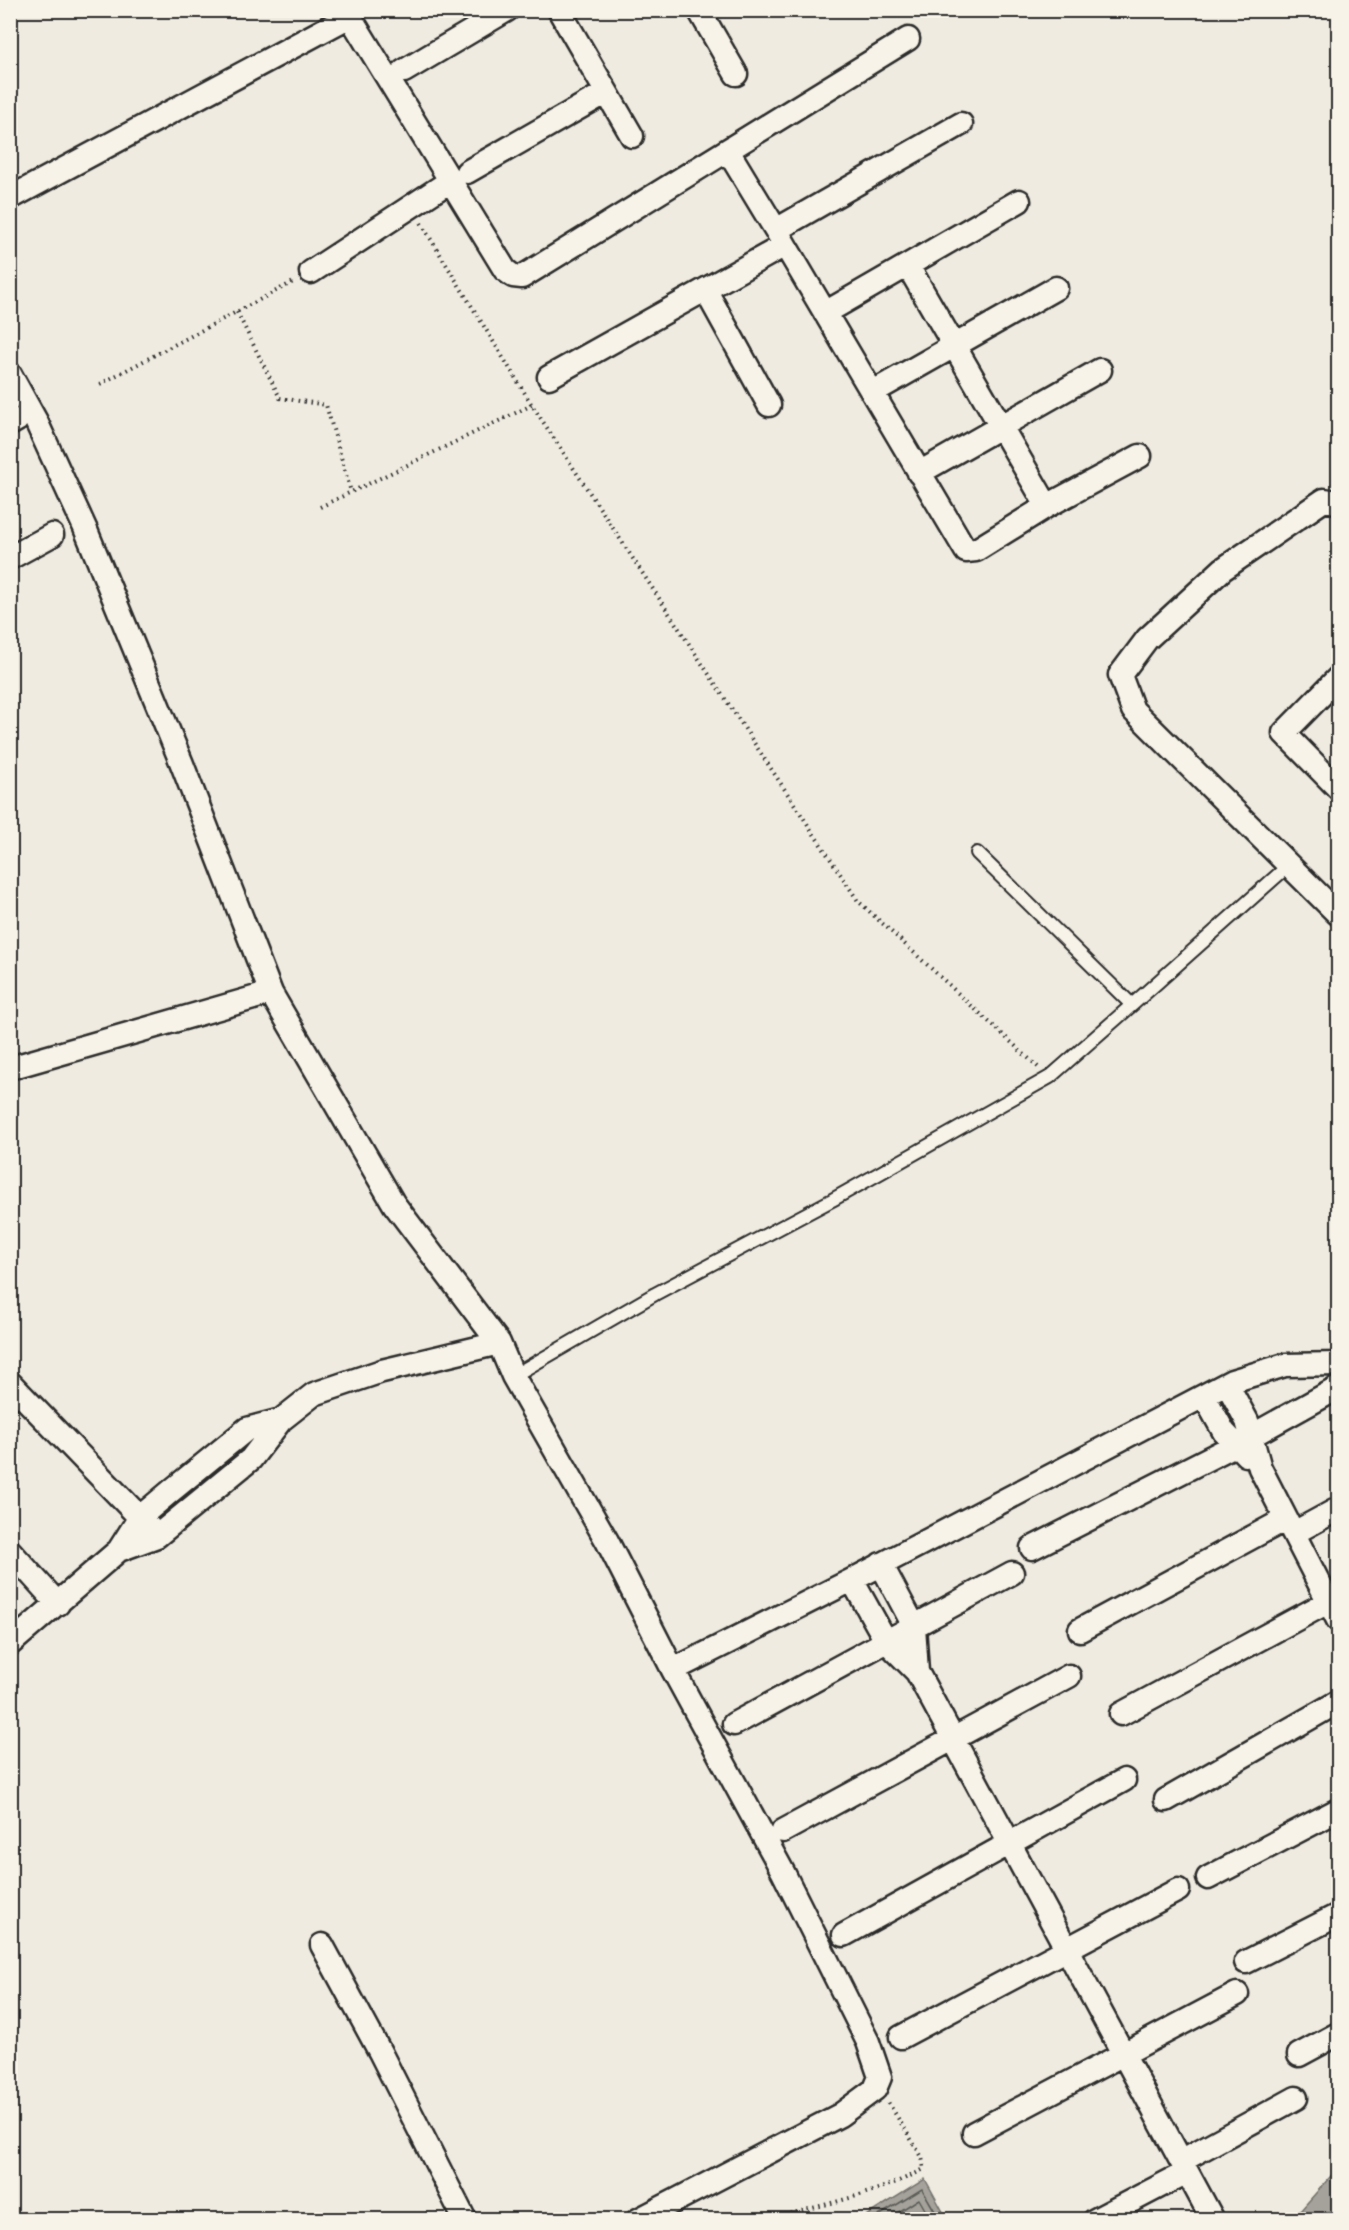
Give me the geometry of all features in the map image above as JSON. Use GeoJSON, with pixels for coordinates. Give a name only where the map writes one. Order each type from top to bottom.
{"type":"FeatureCollection","features":[{"type":"Feature","properties":{"kind":"street"},"geometry":{"type":"LineString","coordinates":[[404,71],[507,10]]}},
{"type":"Feature","properties":{"kind":"street"},"geometry":{"type":"LineString","coordinates":[[559,10],[605,93],[632,136]]}},
{"type":"Feature","properties":{"kind":"street"},"geometry":{"type":"LineString","coordinates":[[699,10],[736,74]]}},
{"type":"Feature","properties":{"kind":"street"},"geometry":{"type":"LineString","coordinates":[[10,198],[348,13],[459,177],[505,270],[513,276],[522,277],[908,39]]}},
{"type":"Feature","properties":{"kind":"street"},"geometry":{"type":"LineString","coordinates":[[311,272],[459,177],[605,93]]}},
{"type":"Feature","properties":{"kind":"street"},"geometry":{"type":"LineString","coordinates":[[549,377],[706,291],[780,237],[961,124]]}},
{"type":"Feature","properties":{"kind":"street"},"geometry":{"type":"LineString","coordinates":[[728,152],[966,551],[976,550],[1047,506],[1140,456]]}},
{"type":"Feature","properties":{"kind":"street"},"geometry":{"type":"LineString","coordinates":[[825,313],[1019,201]]}},
{"type":"Feature","properties":{"kind":"street"},"geometry":{"type":"LineString","coordinates":[[908,266],[1047,506]]}},
{"type":"Feature","properties":{"kind":"street"},"geometry":{"type":"LineString","coordinates":[[873,392],[952,345],[1056,288]]}},
{"type":"Feature","properties":{"kind":"street"},"geometry":{"type":"LineString","coordinates":[[706,291],[769,405]]}},
{"type":"Feature","properties":{"kind":"street"},"geometry":{"type":"LineString","coordinates":[[919,473],[1100,370]]}},
{"type":"Feature","properties":{"kind":"street"},"geometry":{"type":"LineString","coordinates":[[10,374],[36,421],[85,528],[182,764],[271,993],[394,1204],[499,1343],[513,1376],[607,1541],[673,1670],[783,1872],[867,2042],[880,2077],[875,2089],[840,2115],[638,2220]]}},
{"type":"Feature","properties":{"kind":"street"},"geometry":{"type":"LineString","coordinates":[[1338,502],[1324,500],[1224,569],[1147,639],[1120,675],[1133,710],[1338,914]]}},
{"type":"Feature","properties":{"kind":"street"},"geometry":{"type":"LineString","coordinates":[[10,558],[52,534]]}},
{"type":"Feature","properties":{"kind":"street"},"geometry":{"type":"LineString","coordinates":[[1338,678],[1284,733],[1338,788]]}},
{"type":"Feature","properties":{"kind":"street"},"geometry":{"type":"LineString","coordinates":[[10,1068],[271,993]]}},
{"type":"Feature","properties":{"kind":"street"},"geometry":{"type":"LineString","coordinates":[[119,1550],[157,1536],[251,1459],[281,1420],[314,1394],[381,1371],[499,1343]]}},
{"type":"Feature","properties":{"kind":"street"},"geometry":{"type":"LineString","coordinates":[[673,1670],[852,1580],[1227,1384],[1285,1365],[1338,1364]]}},
{"type":"Feature","properties":{"kind":"street"},"geometry":{"type":"LineString","coordinates":[[10,1383],[157,1536]]}},
{"type":"Feature","properties":{"kind":"street"},"geometry":{"type":"LineString","coordinates":[[1121,1714],[1334,1611],[1260,1468],[1243,1440],[1227,1384]]}},
{"type":"Feature","properties":{"kind":"street"},"geometry":{"type":"LineString","coordinates":[[1032,1548],[1243,1440],[1338,1388]]}},
{"type":"Feature","properties":{"kind":"street"},"geometry":{"type":"LineString","coordinates":[[1204,1396],[1224,1432],[1243,1440]]}},
{"type":"Feature","properties":{"kind":"street"},"geometry":{"type":"LineString","coordinates":[[10,1644],[119,1550],[140,1517],[247,1429],[281,1420]]}},
{"type":"Feature","properties":{"kind":"street"},"geometry":{"type":"LineString","coordinates":[[1080,1630],[1290,1526],[1338,1509]]}},
{"type":"Feature","properties":{"kind":"street"},"geometry":{"type":"LineString","coordinates":[[10,1551],[58,1604]]}},
{"type":"Feature","properties":{"kind":"street"},"geometry":{"type":"LineString","coordinates":[[881,1564],[914,1626],[916,1672]]}},
{"type":"Feature","properties":{"kind":"street"},"geometry":{"type":"LineString","coordinates":[[734,1724],[1012,1573]]}},
{"type":"Feature","properties":{"kind":"street"},"geometry":{"type":"LineString","coordinates":[[852,1580],[886,1641],[916,1672],[1007,1844],[1213,2220]]}},
{"type":"Feature","properties":{"kind":"street"},"geometry":{"type":"LineString","coordinates":[[783,1831],[950,1738],[1068,1676]]}},
{"type":"Feature","properties":{"kind":"street"},"geometry":{"type":"LineString","coordinates":[[1166,1800],[1338,1702]]}},
{"type":"Feature","properties":{"kind":"street"},"geometry":{"type":"LineString","coordinates":[[844,1935],[1124,1780]]}},
{"type":"Feature","properties":{"kind":"street"},"geometry":{"type":"LineString","coordinates":[[1208,1878],[1338,1810]]}},
{"type":"Feature","properties":{"kind":"street"},"geometry":{"type":"LineString","coordinates":[[901,2037],[1178,1890]]}},
{"type":"Feature","properties":{"kind":"street"},"geometry":{"type":"LineString","coordinates":[[1246,1962],[1338,1915]]}},
{"type":"Feature","properties":{"kind":"street"},"geometry":{"type":"LineString","coordinates":[[322,1945],[380,2052],[465,2220]]}},
{"type":"Feature","properties":{"kind":"street"},"geometry":{"type":"LineString","coordinates":[[974,2133],[1237,1994]]}},
{"type":"Feature","properties":{"kind":"street"},"geometry":{"type":"LineString","coordinates":[[1299,2055],[1338,2034]]}},
{"type":"Feature","properties":{"kind":"street"},"geometry":{"type":"LineString","coordinates":[[1095,2220],[1296,2098]]}},
{"type":"Feature","properties":{"kind":"lane"},"geometry":{"type":"LineString","coordinates":[[977,853],[1132,1005]]}},
{"type":"Feature","properties":{"kind":"lane"},"geometry":{"type":"LineString","coordinates":[[513,1376],[655,1294],[832,1200],[1050,1077],[1288,866]]}},
{"type":"Feature","properties":{"kind":"path"},"geometry":{"type":"LineString","coordinates":[[411,207],[532,405],[858,901],[1050,1077]]}},
{"type":"Feature","properties":{"kind":"path"},"geometry":{"type":"LineString","coordinates":[[100,384],[311,272]]}},
{"type":"Feature","properties":{"kind":"path"},"geometry":{"type":"LineString","coordinates":[[237,312],[280,398],[326,405],[351,492]]}},
{"type":"Feature","properties":{"kind":"path"},"geometry":{"type":"LineString","coordinates":[[320,507],[532,405]]}},
{"type":"Feature","properties":{"kind":"path"},"geometry":{"type":"LineString","coordinates":[[767,2220],[873,2191],[901,2181],[924,2169],[922,2157],[894,2111],[875,2089]]}},
{"type":"Feature","properties":{"kind":"water"},"geometry":{"type":"Polygon","coordinates":[[[1338,2168],[1338,2219],[1293,2219],[1338,2168]]]}},
{"type":"Feature","properties":{"kind":"water"},"geometry":{"type":"Polygon","coordinates":[[[925,2179],[947,2219],[861,2219],[925,2179]]]}}]}
